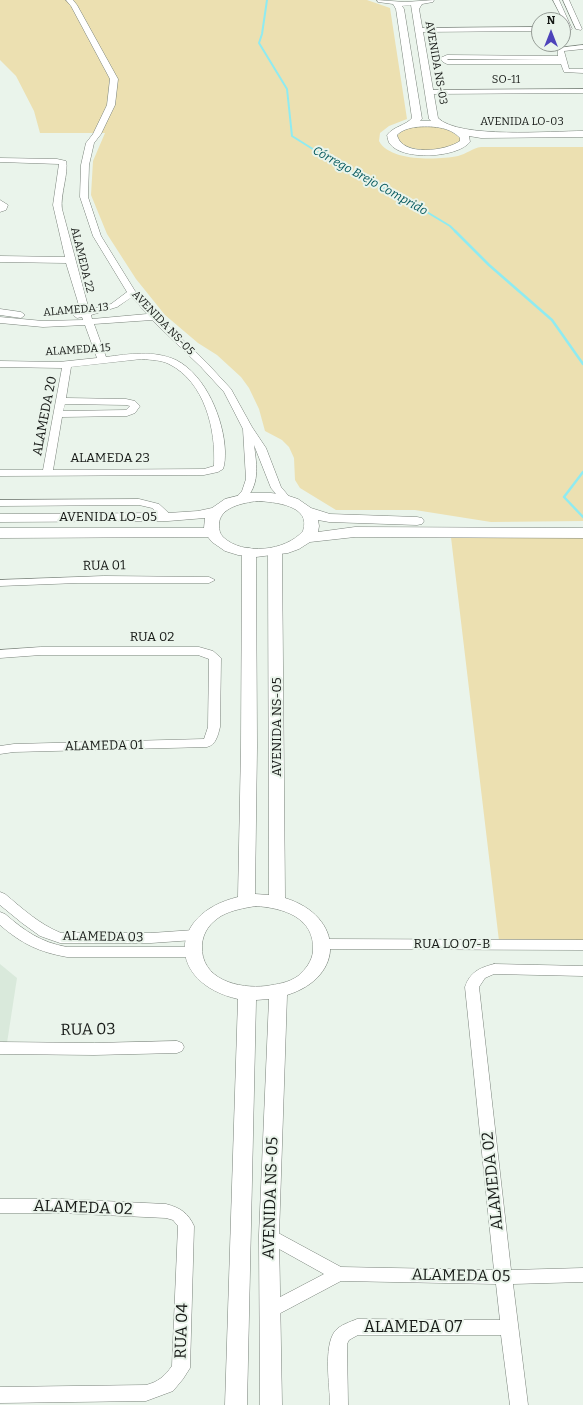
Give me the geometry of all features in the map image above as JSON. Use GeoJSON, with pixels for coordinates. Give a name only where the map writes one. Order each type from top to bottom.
{"type":"FeatureCollection","features":[{"type":"Feature","properties":{"kind":"main road"},"geometry":{"type":"LineString","coordinates":[[306,511],[312,520],[312,529],[306,538],[293,547],[275,552],[249,552],[231,548],[223,544],[212,532],[210,521],[216,512],[226,504],[240,499],[272,497],[287,500],[306,511],[328,518],[415,521],[487,532]]}},
{"type":"Feature","properties":{"kind":"main road","name":"AVENIDA LO-05"},"geometry":{"type":"LineString","coordinates":[[0,518],[168,517],[198,516],[216,512]]}},
{"type":"Feature","properties":{"kind":"main road","name":"AVENIDA LO-05"},"geometry":{"type":"LineString","coordinates":[[0,533],[212,532]]}},
{"type":"Feature","properties":{"kind":"main road"},"geometry":{"type":"LineString","coordinates":[[306,538],[348,532],[583,533]]}},
{"type":"Feature","properties":{"kind":"street","name":"AVENIDA NS-05"},"geometry":{"type":"LineString","coordinates":[[69,0],[74,5],[114,79],[112,105],[97,134],[90,143],[85,165],[84,197],[98,236],[132,292],[154,317],[204,365],[228,391],[247,427],[261,448],[276,488],[287,500]]}},
{"type":"Feature","properties":{"kind":"street"},"geometry":{"type":"LineString","coordinates":[[381,0],[396,3],[418,3],[430,0]]}},
{"type":"Feature","properties":{"kind":"street"},"geometry":{"type":"LineString","coordinates":[[556,0],[560,12]]}},
{"type":"Feature","properties":{"kind":"street"},"geometry":{"type":"LineString","coordinates":[[566,0],[581,29]]}},
{"type":"Feature","properties":{"kind":"street"},"geometry":{"type":"LineString","coordinates":[[396,3],[400,9],[417,119],[411,125]]}},
{"type":"Feature","properties":{"kind":"street","name":"AVENIDA NS-03"},"geometry":{"type":"LineString","coordinates":[[418,3],[415,6],[415,9],[434,119],[440,125]]}},
{"type":"Feature","properties":{"kind":"street"},"geometry":{"type":"LineString","coordinates":[[418,30],[531,30]]}},
{"type":"Feature","properties":{"kind":"street"},"geometry":{"type":"LineString","coordinates":[[583,47],[561,48],[566,71],[583,71]]}},
{"type":"Feature","properties":{"kind":"street"},"geometry":{"type":"LineString","coordinates":[[447,57],[563,60],[447,62],[444,58],[447,57]]}},
{"type":"Feature","properties":{"kind":"street","name":"SO-11"},"geometry":{"type":"LineString","coordinates":[[430,92],[583,91]]}},
{"type":"Feature","properties":{"kind":"street","name":"AVENIDA NS-03"},"geometry":{"type":"LineString","coordinates":[[461,132],[453,128],[440,125],[411,125],[393,133],[392,139],[396,145],[414,152],[434,153],[456,149],[465,142]]}},
{"type":"Feature","properties":{"kind":"street"},"geometry":{"type":"LineString","coordinates":[[461,132],[465,137],[465,142]]}},
{"type":"Feature","properties":{"kind":"street","name":"AVENIDA LO-03"},"geometry":{"type":"LineString","coordinates":[[461,132],[481,135],[583,134]]}},
{"type":"Feature","properties":{"kind":"street","name":"AVENIDA LO-03"},"geometry":{"type":"LineString","coordinates":[[465,142],[583,141]]}},
{"type":"Feature","properties":{"kind":"street","name":"ALAMEDA 22"},"geometry":{"type":"LineString","coordinates":[[0,160],[63,162],[57,205],[69,260],[86,318],[103,361]]}},
{"type":"Feature","properties":{"kind":"street"},"geometry":{"type":"LineString","coordinates":[[0,202],[4,205],[0,210]]}},
{"type":"Feature","properties":{"kind":"street"},"geometry":{"type":"LineString","coordinates":[[0,260],[69,260]]}},
{"type":"Feature","properties":{"kind":"street","name":"ALAMEDA 13"},"geometry":{"type":"LineString","coordinates":[[0,320],[32,324],[86,318],[122,301],[132,292]]}},
{"type":"Feature","properties":{"kind":"street","name":"ALAMEDA 13"},"geometry":{"type":"LineString","coordinates":[[0,312],[38,317],[154,317]]}},
{"type":"Feature","properties":{"kind":"street","name":"ALAMEDA 15"},"geometry":{"type":"LineString","coordinates":[[0,364],[67,364],[158,357],[176,364],[182,369],[204,396],[213,413],[217,426],[219,467]]}},
{"type":"Feature","properties":{"kind":"street","name":"ALAMEDA 20"},"geometry":{"type":"LineString","coordinates":[[47,473],[67,364]]}},
{"type":"Feature","properties":{"kind":"street"},"geometry":{"type":"LineString","coordinates":[[58,414],[127,413],[132,411],[135,406],[129,402],[61,401]]}},
{"type":"Feature","properties":{"kind":"street","name":"AVENIDA NS-05"},"geometry":{"type":"LineString","coordinates":[[240,499],[247,491],[250,481],[250,450],[247,427]]}},
{"type":"Feature","properties":{"kind":"street","name":"ALAMEDA 23"},"geometry":{"type":"LineString","coordinates":[[0,473],[204,472],[214,470],[219,467]]}},
{"type":"Feature","properties":{"kind":"street"},"geometry":{"type":"LineString","coordinates":[[0,503],[139,502],[159,507],[168,517]]}},
{"type":"Feature","properties":{"kind":"street"},"geometry":{"type":"LineString","coordinates":[[246,901],[249,747],[249,552]]}},
{"type":"Feature","properties":{"kind":"street","name":"AVENIDA NS-05"},"geometry":{"type":"LineString","coordinates":[[275,552],[277,902]]}},
{"type":"Feature","properties":{"kind":"street","name":"RUA 01"},"geometry":{"type":"LineString","coordinates":[[0,583],[209,580]]}},
{"type":"Feature","properties":{"kind":"street","name":"RUA 02"},"geometry":{"type":"LineString","coordinates":[[0,654],[89,651],[199,651],[209,654],[215,658],[214,727],[211,738],[207,743]]}},
{"type":"Feature","properties":{"kind":"street","name":"ALAMEDA 01"},"geometry":{"type":"LineString","coordinates":[[0,750],[14,748],[207,743]]}},
{"type":"Feature","properties":{"kind":"street","name":"ALAMEDA 03"},"geometry":{"type":"LineString","coordinates":[[0,897],[33,924],[45,932],[60,938],[151,938],[194,944]]}},
{"type":"Feature","properties":{"kind":"street"},"geometry":{"type":"LineString","coordinates":[[256,900],[277,902],[295,908],[310,919],[320,932],[322,944],[318,964],[307,978],[290,988],[278,992],[247,994],[226,989],[208,979],[197,966],[194,944],[203,921],[217,910],[236,903],[256,900]]}},
{"type":"Feature","properties":{"kind":"street","name":"ALAMEDA 03"},"geometry":{"type":"LineString","coordinates":[[0,917],[23,938],[32,944],[48,949],[67,952],[194,944]]}},
{"type":"Feature","properties":{"kind":"street","name":"RUA LO 07-B"},"geometry":{"type":"LineString","coordinates":[[322,944],[583,945]]}},
{"type":"Feature","properties":{"kind":"street","name":"ALAMEDA 02"},"geometry":{"type":"LineString","coordinates":[[519,1405],[503,1277],[472,987],[475,979],[481,972],[494,969],[583,971]]}},
{"type":"Feature","properties":{"kind":"street","name":"AVENIDA NS-05"},"geometry":{"type":"LineString","coordinates":[[271,1405],[269,1235],[278,992]]}},
{"type":"Feature","properties":{"kind":"street"},"geometry":{"type":"LineString","coordinates":[[236,1405],[247,994]]}},
{"type":"Feature","properties":{"kind":"street","name":"RUA 03"},"geometry":{"type":"LineString","coordinates":[[0,1048],[94,1049],[176,1047]]}},
{"type":"Feature","properties":{"kind":"street","name":"ALAMEDA 02"},"geometry":{"type":"LineString","coordinates":[[0,1206],[61,1206],[166,1211]]}},
{"type":"Feature","properties":{"kind":"street","name":"RUA 04"},"geometry":{"type":"LineString","coordinates":[[0,1395],[146,1393],[162,1389],[172,1381],[181,1368],[186,1226],[183,1219],[174,1213],[166,1211]]}},
{"type":"Feature","properties":{"kind":"street","name":"ALAMEDA 05"},"geometry":{"type":"LineString","coordinates":[[269,1235],[339,1274],[503,1277],[583,1275]]}},
{"type":"Feature","properties":{"kind":"street","name":"ALAMEDA 05"},"geometry":{"type":"LineString","coordinates":[[269,1311],[339,1274]]}},
{"type":"Feature","properties":{"kind":"street","name":"ALAMEDA 07"},"geometry":{"type":"LineString","coordinates":[[339,1405],[339,1340],[347,1332],[358,1327],[509,1328]]}},
{"type":"Feature","properties":{"kind":"shaded area"},"geometry":{"type":"Polygon","coordinates":[[[0,0],[367,0],[390,8],[407,119],[389,126],[380,133],[379,141],[385,148],[393,153],[404,156],[427,159],[458,156],[481,147],[583,147],[583,521],[491,522],[415,510],[336,510],[300,488],[295,480],[294,458],[289,447],[282,440],[265,431],[259,409],[249,388],[241,377],[217,355],[198,343],[165,315],[136,279],[107,234],[91,195],[93,161],[105,133],[40,133],[34,111],[16,76],[0,60],[0,0]]]}},
{"type":"Feature","properties":{"kind":"shaded area"},"geometry":{"type":"Polygon","coordinates":[[[426,126],[448,130],[460,138],[460,142],[453,146],[438,150],[424,150],[402,145],[397,136],[407,129],[426,126]]]}},
{"type":"Feature","properties":{"kind":"shaded area"},"geometry":{"type":"Polygon","coordinates":[[[583,528],[583,940],[499,941],[450,529],[583,528]]]}},
{"type":"Feature","properties":{"kind":"shaded area"},"geometry":{"type":"Polygon","coordinates":[[[0,964],[17,978],[7,1043],[0,1041],[0,964]]]}},
{"type":"Feature","properties":{"kind":"waterway","name":"Córrego Brejo Comprido"},"geometry":{"type":"LineString","coordinates":[[267,0],[262,34],[259,43],[287,89],[292,136],[351,173],[397,194],[450,226],[489,265],[552,320],[583,364]]}},
{"type":"Feature","properties":{"kind":"waterway","name":"Córrego Brejo Comprido"},"geometry":{"type":"LineString","coordinates":[[583,472],[564,497],[583,517]]}}]}
